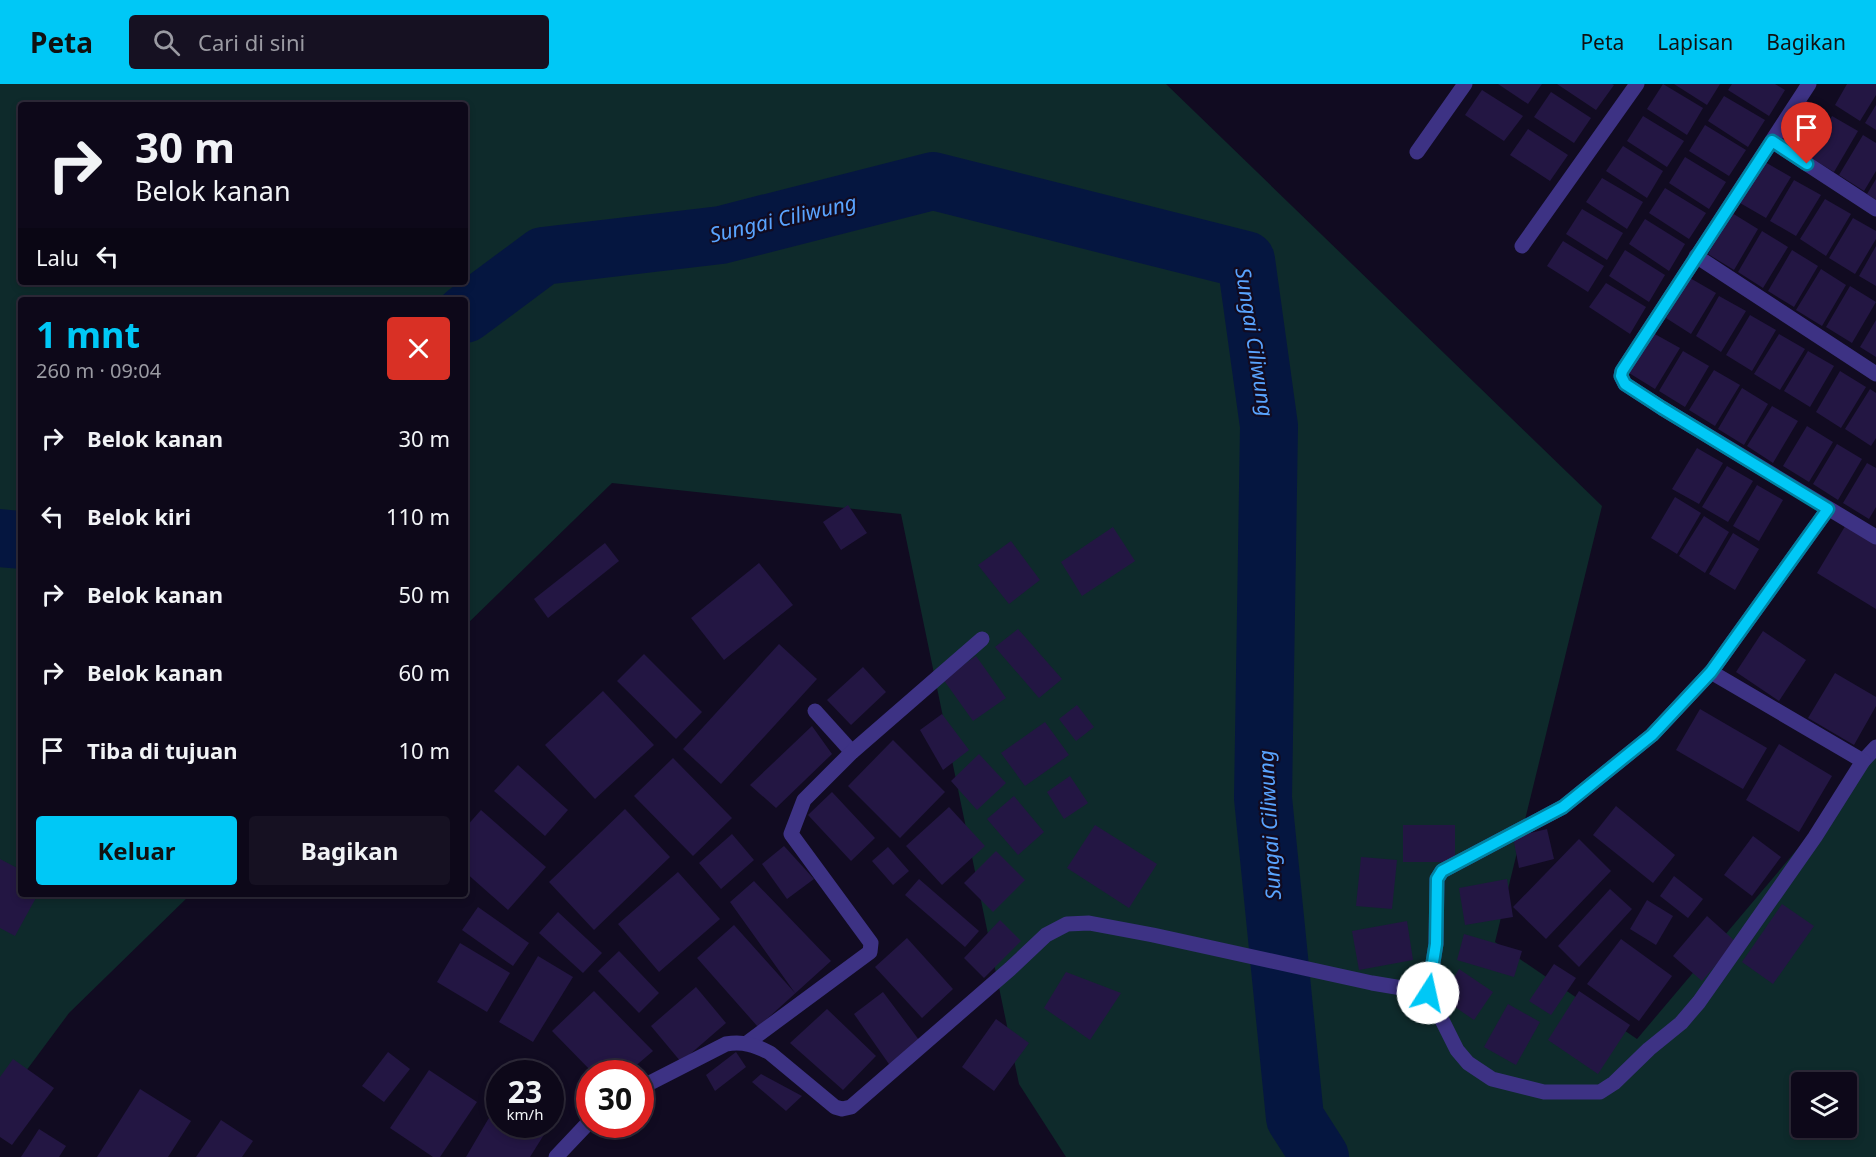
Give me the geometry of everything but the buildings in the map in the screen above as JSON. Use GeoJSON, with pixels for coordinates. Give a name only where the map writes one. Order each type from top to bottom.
{"type":"FeatureCollection","features":[{"type":"Feature","properties":{"kind":"street"},"geometry":{"type":"LineString","coordinates":[[1417,152],[1465,84]]}},
{"type":"Feature","properties":{"kind":"street"},"geometry":{"type":"LineString","coordinates":[[1521,246],[1637,84]]}},
{"type":"Feature","properties":{"kind":"street"},"geometry":{"type":"LineString","coordinates":[[1809,84],[1622,371],[1622,381],[1662,408],[1876,537]]}},
{"type":"Feature","properties":{"kind":"street"},"geometry":{"type":"LineString","coordinates":[[1772,141],[1876,209]]}},
{"type":"Feature","properties":{"kind":"street"},"geometry":{"type":"LineString","coordinates":[[1696,256],[1876,374]]}},
{"type":"Feature","properties":{"kind":"street"},"geometry":{"type":"LineString","coordinates":[[1828,509],[1711,672],[1652,735],[1563,807],[1442,871],[1437,879],[1436,944],[1428,993],[1457,1050],[1468,1064],[1478,1070],[1503,1082],[1544,1092],[1600,1092],[1614,1083],[1649,1049],[1681,1023],[1704,996],[1815,837],[1863,761],[1876,747]]}},
{"type":"Feature","properties":{"kind":"street"},"geometry":{"type":"LineString","coordinates":[[747,1043],[870,952],[871,944],[791,834],[804,800],[852,752],[982,639]]}},
{"type":"Feature","properties":{"kind":"street"},"geometry":{"type":"LineString","coordinates":[[1711,672],[1863,761]]}},
{"type":"Feature","properties":{"kind":"street"},"geometry":{"type":"LineString","coordinates":[[815,711],[852,752]]}},
{"type":"Feature","properties":{"kind":"street"},"geometry":{"type":"LineString","coordinates":[[654,1081],[726,1044],[747,1043],[770,1053],[835,1107],[842,1109],[851,1107],[1010,969],[1033,946],[1067,924],[1089,923],[1153,935],[1428,993]]}},
{"type":"Feature","properties":{"kind":"street"},"geometry":{"type":"LineString","coordinates":[[556,1157],[576,1136]]}},
{"type":"Feature","properties":{"kind":"green space"},"geometry":{"type":"Polygon","coordinates":[[[0,84],[1166,84],[1602,506],[1495,942],[1637,1039],[1876,756],[1876,1157],[1066,1157],[1019,1084],[901,514],[612,483],[468,623],[468,297],[18,297],[18,897],[188,897],[69,1013],[0,1106],[0,84]]]}},
{"type":"Feature","properties":{"kind":"waterway","name":"Sungai Ciliwung"},"geometry":{"type":"LineString","coordinates":[[468,312],[543,256],[721,235],[933,181],[1246,260],[1269,426],[1263,798],[1295,1118],[1320,1157]]}},
{"type":"Feature","properties":{"kind":"waterway","name":"Sungai Ciliwung"},"geometry":{"type":"LineString","coordinates":[[0,538],[18,540]]}},
{"type":"Feature","properties":{"kind":"route"},"geometry":{"type":"LineString","coordinates":[[1428,993],[1436,944],[1437,879],[1442,871],[1563,807],[1652,735],[1711,672],[1828,509],[1662,408],[1625,384],[1621,376],[1622,371],[1772,141],[1807,164]]}}]}
